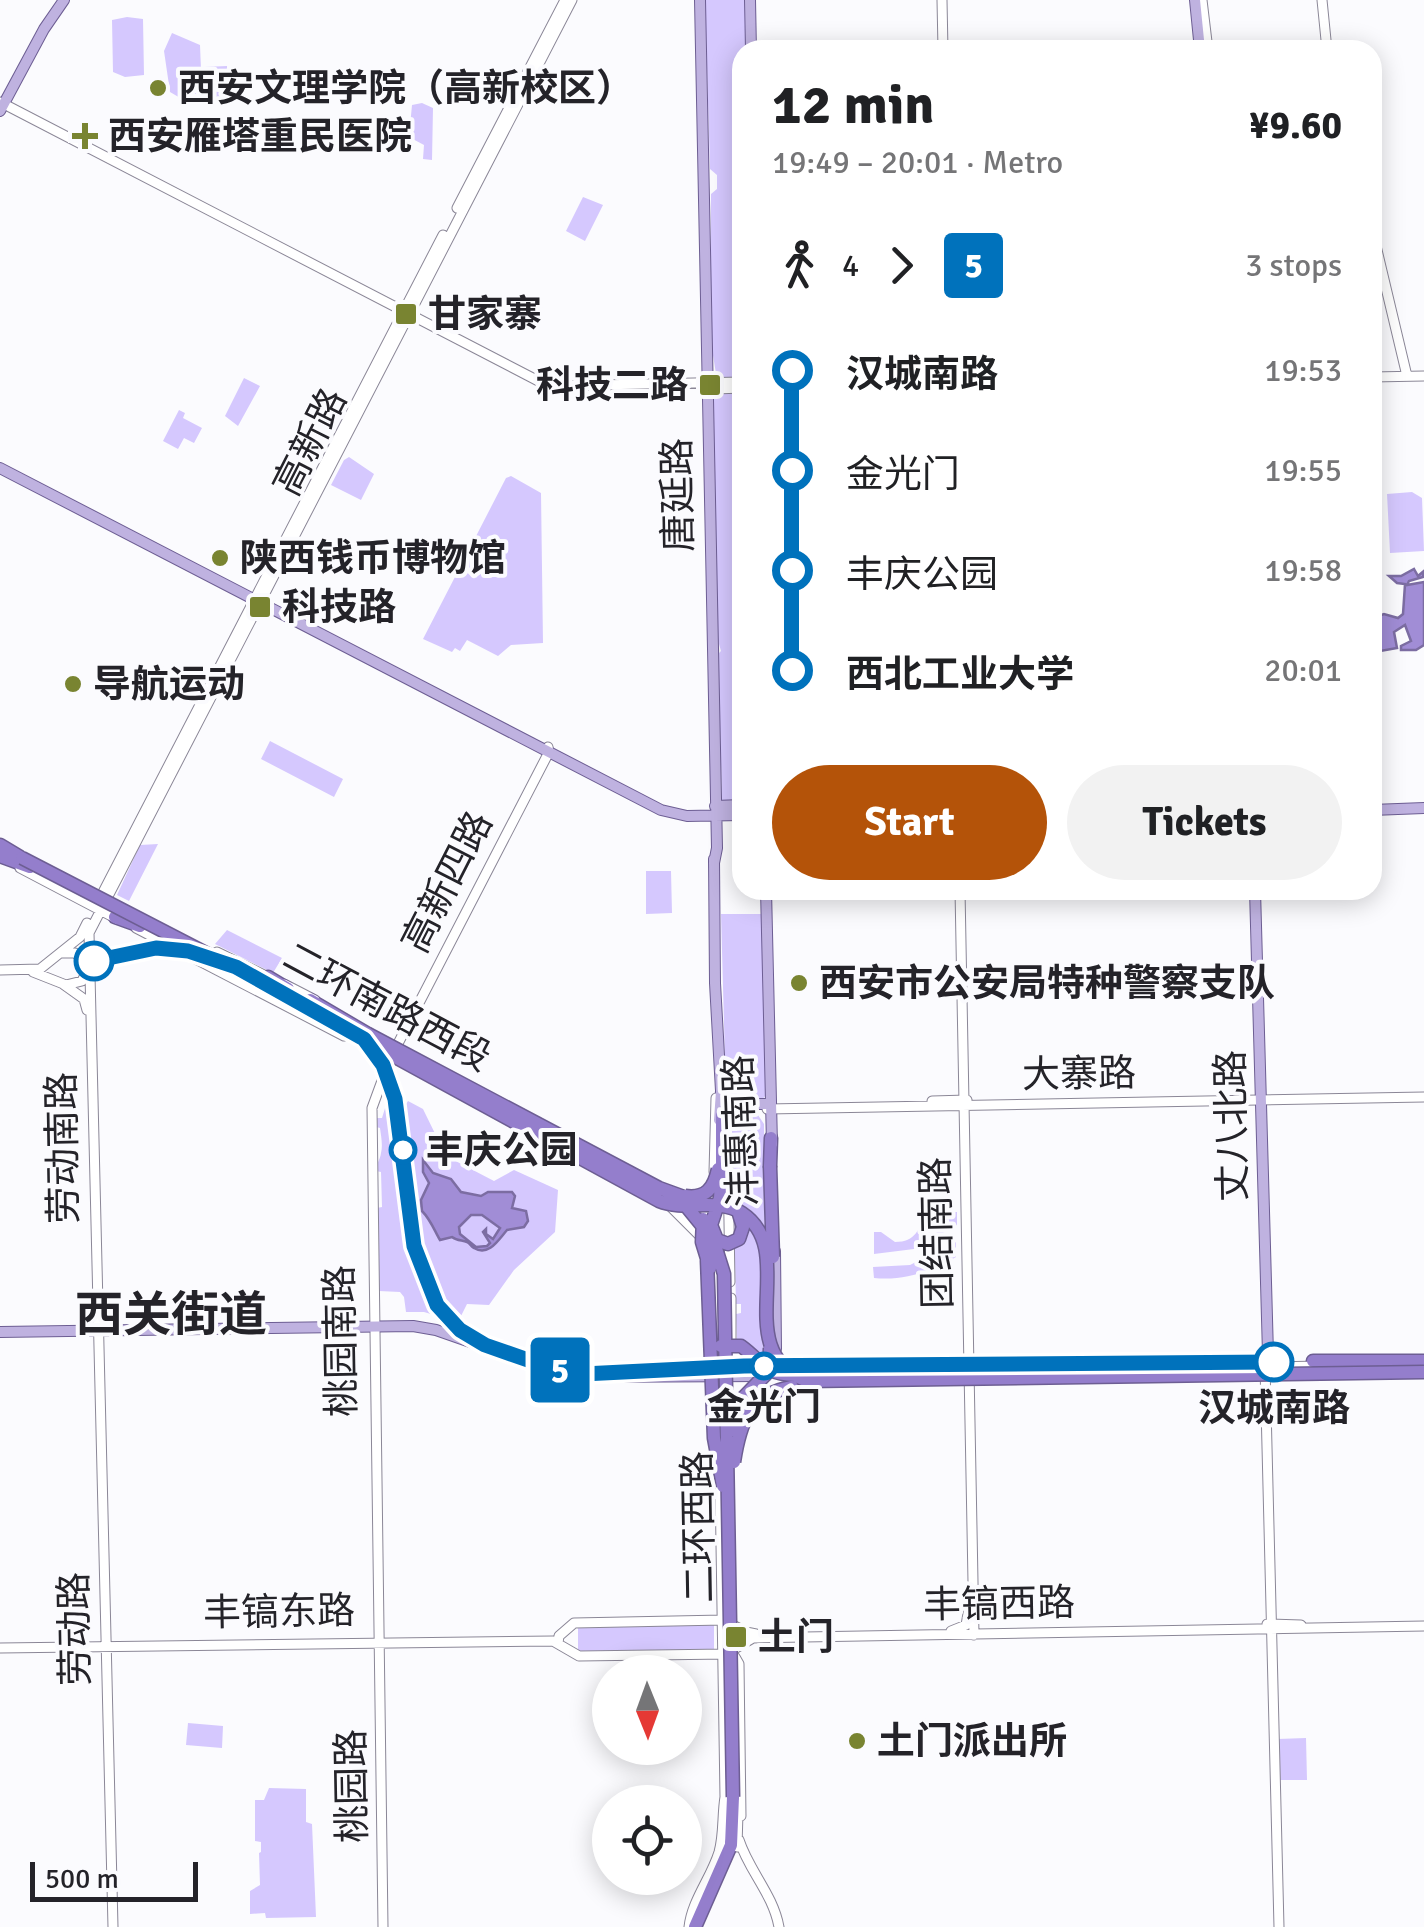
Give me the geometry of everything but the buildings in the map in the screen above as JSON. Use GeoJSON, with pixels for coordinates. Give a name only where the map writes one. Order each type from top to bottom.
{"type":"FeatureCollection","features":[{"type":"Feature","properties":{"kind":"highway","name":"二环南路西段"},"geometry":{"type":"LineString","coordinates":[[0,844],[242,974]]}},
{"type":"Feature","properties":{"kind":"highway","name":"二环南路西段"},"geometry":{"type":"LineString","coordinates":[[0,857],[38,870],[616,1169]]}},
{"type":"Feature","properties":{"kind":"highway"},"geometry":{"type":"LineString","coordinates":[[102,902],[232,974],[242,974]]}},
{"type":"Feature","properties":{"kind":"highway"},"geometry":{"type":"LineString","coordinates":[[114,917],[169,936]]}},
{"type":"Feature","properties":{"kind":"highway"},"geometry":{"type":"LineString","coordinates":[[272,980],[616,1169],[676,1196],[732,1205],[753,1218],[767,1245],[770,1324],[778,1356],[807,1377],[1070,1376],[1113,1367],[1242,1362]]}},
{"type":"Feature","properties":{"kind":"highway"},"geometry":{"type":"LineString","coordinates":[[310,1008],[368,1034]]}},
{"type":"Feature","properties":{"kind":"highway"},"geometry":{"type":"LineString","coordinates":[[310,1008],[660,1201],[675,1206],[725,1206],[747,1217],[763,1241],[767,1333],[780,1363],[807,1381],[874,1382]]}},
{"type":"Feature","properties":{"kind":"highway"},"geometry":{"type":"LineString","coordinates":[[725,1206],[738,1214],[743,1224],[740,1237],[730,1244],[717,1240],[711,1228],[722,1192],[722,1116],[725,1110],[734,1109]]}},
{"type":"Feature","properties":{"kind":"highway"},"geometry":{"type":"LineString","coordinates":[[770,1324],[772,1138]]}},
{"type":"Feature","properties":{"kind":"highway"},"geometry":{"type":"LineString","coordinates":[[616,1169],[672,1192],[696,1197],[712,1188],[723,1166]]}},
{"type":"Feature","properties":{"kind":"highway"},"geometry":{"type":"LineString","coordinates":[[723,1166],[701,1230],[712,1281],[714,1376],[718,1393],[736,1401],[772,1388],[874,1382],[1424,1367]]}},
{"type":"Feature","properties":{"kind":"highway","name":"二环西路"},"geometry":{"type":"LineString","coordinates":[[616,1169],[679,1206],[699,1225],[715,1256],[721,1288],[726,1488],[726,1803],[730,1829],[727,1858],[693,1927]]}},
{"type":"Feature","properties":{"kind":"highway"},"geometry":{"type":"LineString","coordinates":[[707,1260],[715,1370],[714,1438],[726,1488]]}},
{"type":"Feature","properties":{"kind":"highway"},"geometry":{"type":"LineString","coordinates":[[734,1463],[736,1412],[747,1392],[770,1368],[769,1260]]}},
{"type":"Feature","properties":{"kind":"highway"},"geometry":{"type":"LineString","coordinates":[[715,1370],[718,1348],[734,1344],[746,1348],[763,1368],[777,1374],[900,1378]]}},
{"type":"Feature","properties":{"kind":"highway"},"geometry":{"type":"LineString","coordinates":[[1313,1361],[1424,1367]]}},
{"type":"Feature","properties":{"kind":"highway"},"geometry":{"type":"LineString","coordinates":[[1264,1367],[1314,1377],[1424,1367]]}},
{"type":"Feature","properties":{"kind":"highway"},"geometry":{"type":"LineString","coordinates":[[1070,1376],[1094,1381],[1234,1378]]}},
{"type":"Feature","properties":{"kind":"highway"},"geometry":{"type":"LineString","coordinates":[[726,1488],[740,1429],[751,1407],[767,1394],[792,1387]]}},
{"type":"Feature","properties":{"kind":"highway"},"geometry":{"type":"LineString","coordinates":[[726,1803],[734,1832],[727,1858]]}},
{"type":"Feature","properties":{"kind":"main road"},"geometry":{"type":"LineString","coordinates":[[62,0],[31,42],[1,105],[548,386],[732,385]]}},
{"type":"Feature","properties":{"kind":"main road","name":"高新路"},"geometry":{"type":"LineString","coordinates":[[102,902],[568,0]]}},
{"type":"Feature","properties":{"kind":"main road","name":"唐延路"},"geometry":{"type":"LineString","coordinates":[[700,0],[717,936],[714,942],[723,1166]]}},
{"type":"Feature","properties":{"kind":"main road"},"geometry":{"type":"LineString","coordinates":[[750,0],[751,40]]}},
{"type":"Feature","properties":{"kind":"main road"},"geometry":{"type":"LineString","coordinates":[[943,0],[944,40]]}},
{"type":"Feature","properties":{"kind":"main road"},"geometry":{"type":"LineString","coordinates":[[1197,0],[1202,40]]}},
{"type":"Feature","properties":{"kind":"main road"},"geometry":{"type":"LineString","coordinates":[[1320,0],[1324,40]]}},
{"type":"Feature","properties":{"kind":"main road"},"geometry":{"type":"LineString","coordinates":[[1382,272],[1405,372]]}},
{"type":"Feature","properties":{"kind":"main road"},"geometry":{"type":"LineString","coordinates":[[1382,283],[1405,372]]}},
{"type":"Feature","properties":{"kind":"main road"},"geometry":{"type":"LineString","coordinates":[[1382,373],[1424,373]]}},
{"type":"Feature","properties":{"kind":"main road"},"geometry":{"type":"LineString","coordinates":[[0,465],[667,812],[732,813]]}},
{"type":"Feature","properties":{"kind":"main road","name":"高新四路"},"geometry":{"type":"LineString","coordinates":[[396,1044],[547,750]]}},
{"type":"Feature","properties":{"kind":"main road"},"geometry":{"type":"LineString","coordinates":[[1382,811],[1424,810]]}},
{"type":"Feature","properties":{"kind":"main road","name":"二环南路西段"},"geometry":{"type":"LineString","coordinates":[[0,844],[102,902],[272,980],[582,1142],[679,1196],[729,1248]]}},
{"type":"Feature","properties":{"kind":"main road"},"geometry":{"type":"LineString","coordinates":[[0,857],[102,902],[80,937],[41,972]]}},
{"type":"Feature","properties":{"kind":"main road","name":"沣惠南路"},"geometry":{"type":"LineString","coordinates":[[766,900],[777,1370]]}},
{"type":"Feature","properties":{"kind":"main road","name":"团结南路"},"geometry":{"type":"LineString","coordinates":[[958,900],[972,1633]]}},
{"type":"Feature","properties":{"kind":"main road","name":"丈八北路"},"geometry":{"type":"LineString","coordinates":[[1252,900],[1264,1367]]}},
{"type":"Feature","properties":{"kind":"main road","name":"二环南路西段"},"geometry":{"type":"LineString","coordinates":[[102,902],[114,917],[668,1204],[686,1222]]}},
{"type":"Feature","properties":{"kind":"main road","name":"劳动南路"},"geometry":{"type":"LineString","coordinates":[[96,1329],[87,1000],[89,933],[102,902]]}},
{"type":"Feature","properties":{"kind":"main road"},"geometry":{"type":"LineString","coordinates":[[59,956],[75,953],[88,967],[82,981],[60,983]]}},
{"type":"Feature","properties":{"kind":"main road"},"geometry":{"type":"LineString","coordinates":[[59,956],[53,970],[60,983]]}},
{"type":"Feature","properties":{"kind":"main road"},"geometry":{"type":"LineString","coordinates":[[0,971],[41,972],[87,1000]]}},
{"type":"Feature","properties":{"kind":"main road","name":"桃园南路"},"geometry":{"type":"LineString","coordinates":[[378,1642],[371,1117],[376,1091],[396,1044]]}},
{"type":"Feature","properties":{"kind":"main road","name":"唐延路"},"geometry":{"type":"LineString","coordinates":[[686,1222],[711,1198],[714,1187],[718,1065]]}},
{"type":"Feature","properties":{"kind":"main road"},"geometry":{"type":"LineString","coordinates":[[721,1091],[729,1104],[770,1107],[766,1116],[769,1260]]}},
{"type":"Feature","properties":{"kind":"main road","name":"大寨路"},"geometry":{"type":"LineString","coordinates":[[734,1109],[1424,1095]]}},
{"type":"Feature","properties":{"kind":"main road","name":"沣惠南路"},"geometry":{"type":"LineString","coordinates":[[715,1370],[729,1248],[723,1166]]}},
{"type":"Feature","properties":{"kind":"main road","name":"沣惠南路"},"geometry":{"type":"LineString","coordinates":[[686,1222],[703,1240],[714,1267],[715,1370],[735,1653],[734,1832],[747,1862],[773,1903],[779,1927]]}},
{"type":"Feature","properties":{"kind":"main road"},"geometry":{"type":"LineString","coordinates":[[0,1330],[426,1324],[570,1372],[1242,1362],[1264,1367],[1313,1361],[1424,1367]]}},
{"type":"Feature","properties":{"kind":"main road","name":"劳动路"},"geometry":{"type":"LineString","coordinates":[[96,1329],[112,1927]]}},
{"type":"Feature","properties":{"kind":"main road"},"geometry":{"type":"LineString","coordinates":[[1264,1367],[1278,1927]]}},
{"type":"Feature","properties":{"kind":"main road"},"geometry":{"type":"LineString","coordinates":[[715,1370],[1424,1367]]}},
{"type":"Feature","properties":{"kind":"main road"},"geometry":{"type":"LineString","coordinates":[[693,1927],[690,1914],[720,1848],[726,1803],[715,1370]]}},
{"type":"Feature","properties":{"kind":"main road"},"geometry":{"type":"LineString","coordinates":[[972,1605],[979,1624],[994,1630]]}},
{"type":"Feature","properties":{"kind":"main road"},"geometry":{"type":"LineString","coordinates":[[951,1631],[966,1625],[972,1605]]}},
{"type":"Feature","properties":{"kind":"main road","name":"丰镐东路"},"geometry":{"type":"LineString","coordinates":[[558,1640],[574,1623],[720,1620],[734,1625]]}},
{"type":"Feature","properties":{"kind":"main road","name":"丰镐西路"},"geometry":{"type":"LineString","coordinates":[[734,1625],[752,1634],[1270,1627]]}},
{"type":"Feature","properties":{"kind":"main road"},"geometry":{"type":"LineString","coordinates":[[1270,1627],[1424,1625]]}},
{"type":"Feature","properties":{"kind":"main road","name":"丰镐西路"},"geometry":{"type":"LineString","coordinates":[[735,1653],[752,1638],[1270,1627]]}},
{"type":"Feature","properties":{"kind":"main road","name":"丰镐东路"},"geometry":{"type":"LineString","coordinates":[[0,1646],[558,1640],[579,1656],[735,1653]]}},
{"type":"Feature","properties":{"kind":"main road","name":"桃园路"},"geometry":{"type":"LineString","coordinates":[[378,1642],[381,1927]]}},
{"type":"Feature","properties":{"kind":"main road"},"geometry":{"type":"LineString","coordinates":[[735,1653],[739,1664],[742,1848]]}},
{"type":"Feature","properties":{"kind":"main road"},"geometry":{"type":"LineString","coordinates":[[727,1858],[747,1862]]}},
{"type":"Feature","properties":{"kind":"shaded area"},"geometry":{"type":"Polygon","coordinates":[[[705,0],[747,0],[748,40],[732,40],[732,802],[722,801],[713,428],[714,396],[719,392],[711,343],[711,194],[717,189],[717,175],[710,169],[705,0]]]}},
{"type":"Feature","properties":{"kind":"shaded area"},"geometry":{"type":"Polygon","coordinates":[[[143,19],[144,75],[125,77],[113,72],[112,20],[143,19]]]}},
{"type":"Feature","properties":{"kind":"shaded area"},"geometry":{"type":"Polygon","coordinates":[[[172,33],[200,45],[202,95],[182,99],[170,92],[164,51],[172,33]]]}},
{"type":"Feature","properties":{"kind":"shaded area"},"geometry":{"type":"Polygon","coordinates":[[[227,66],[228,98],[205,99],[204,67],[227,66]]]}},
{"type":"Feature","properties":{"kind":"shaded area"},"geometry":{"type":"Polygon","coordinates":[[[422,103],[433,108],[432,160],[423,159],[424,145],[409,137],[412,105],[422,103]]]}},
{"type":"Feature","properties":{"kind":"shaded area"},"geometry":{"type":"Polygon","coordinates":[[[583,197],[603,205],[585,241],[566,231],[583,197]]]}},
{"type":"Feature","properties":{"kind":"shaded area"},"geometry":{"type":"Polygon","coordinates":[[[244,378],[260,386],[238,426],[225,416],[244,378]]]}},
{"type":"Feature","properties":{"kind":"shaded area"},"geometry":{"type":"Polygon","coordinates":[[[179,410],[185,413],[183,418],[202,428],[194,443],[184,438],[178,449],[163,441],[179,410]]]}},
{"type":"Feature","properties":{"kind":"shaded area"},"geometry":{"type":"Polygon","coordinates":[[[349,457],[374,474],[361,500],[331,485],[349,457]]]}},
{"type":"Feature","properties":{"kind":"shaded area"},"geometry":{"type":"Polygon","coordinates":[[[511,476],[541,493],[543,643],[511,645],[498,656],[467,640],[460,651],[455,648],[452,652],[423,639],[506,478],[511,476]]]}},
{"type":"Feature","properties":{"kind":"shaded area"},"geometry":{"type":"Polygon","coordinates":[[[1412,492],[1422,498],[1424,551],[1390,553],[1387,494],[1412,492]]]}},
{"type":"Feature","properties":{"kind":"shaded area"},"geometry":{"type":"Polygon","coordinates":[[[1414,569],[1418,576],[1424,571],[1423,577],[1407,585],[1424,582],[1424,645],[1416,650],[1401,650],[1411,641],[1405,625],[1394,632],[1397,648],[1382,651],[1382,615],[1398,618],[1403,614],[1405,584],[1389,576],[1401,576],[1414,569]]]}},
{"type":"Feature","properties":{"kind":"shaded area"},"geometry":{"type":"Polygon","coordinates":[[[270,741],[343,779],[334,797],[261,759],[270,741]]]}},
{"type":"Feature","properties":{"kind":"shaded area"},"geometry":{"type":"Polygon","coordinates":[[[158,844],[129,901],[117,895],[140,845],[158,844]]]}},
{"type":"Feature","properties":{"kind":"shaded area"},"geometry":{"type":"Polygon","coordinates":[[[646,871],[671,871],[672,913],[646,914],[646,871]]]}},
{"type":"Feature","properties":{"kind":"shaded area"},"geometry":{"type":"Polygon","coordinates":[[[721,914],[763,914],[766,1095],[761,1101],[731,1101],[726,1096],[721,914]]]}},
{"type":"Feature","properties":{"kind":"shaded area"},"geometry":{"type":"Polygon","coordinates":[[[227,930],[282,958],[273,973],[215,944],[227,930]]]}},
{"type":"Feature","properties":{"kind":"shaded area","name":"丰庆公园"},"geometry":{"type":"Polygon","coordinates":[[[408,1101],[423,1109],[446,1156],[494,1181],[514,1170],[558,1190],[555,1232],[514,1270],[489,1305],[467,1304],[458,1322],[424,1312],[406,1312],[400,1292],[379,1291],[377,1208],[382,1207],[381,1172],[376,1171],[382,1144],[377,1118],[382,1118],[386,1105],[401,1112],[408,1101]]]}},
{"type":"Feature","properties":{"kind":"shaded area"},"geometry":{"type":"Polygon","coordinates":[[[737,1115],[758,1115],[764,1124],[766,1358],[750,1360],[737,1343],[736,1314],[741,1313],[741,1304],[736,1304],[732,1131],[737,1131],[737,1115]]]}},
{"type":"Feature","properties":{"kind":"shaded area"},"geometry":{"type":"Polygon","coordinates":[[[423,1160],[433,1173],[451,1179],[461,1192],[481,1196],[488,1192],[512,1192],[512,1208],[526,1211],[528,1221],[524,1227],[507,1230],[484,1250],[474,1248],[452,1237],[440,1240],[422,1211],[421,1200],[429,1183],[423,1172],[423,1160]],[[471,1215],[459,1227],[460,1234],[476,1247],[490,1243],[483,1232],[486,1229],[493,1239],[500,1228],[482,1215],[471,1215]]]}},
{"type":"Feature","properties":{"kind":"shaded area"},"geometry":{"type":"Polygon","coordinates":[[[926,1212],[957,1212],[957,1225],[914,1249],[874,1254],[874,1232],[881,1232],[895,1242],[908,1240],[926,1212]]]}},
{"type":"Feature","properties":{"kind":"shaded area"},"geometry":{"type":"Polygon","coordinates":[[[956,1242],[956,1257],[936,1267],[906,1277],[874,1278],[873,1267],[910,1265],[956,1242]]]}},
{"type":"Feature","properties":{"kind":"shaded area"},"geometry":{"type":"Polygon","coordinates":[[[714,1624],[714,1651],[578,1653],[578,1627],[714,1624]]]}},
{"type":"Feature","properties":{"kind":"shaded area"},"geometry":{"type":"Polygon","coordinates":[[[188,1723],[223,1726],[222,1748],[186,1745],[188,1723]]]}},
{"type":"Feature","properties":{"kind":"shaded area"},"geometry":{"type":"Polygon","coordinates":[[[1306,1738],[1307,1780],[1278,1780],[1278,1739],[1306,1738]]]}},
{"type":"Feature","properties":{"kind":"shaded area"},"geometry":{"type":"Polygon","coordinates":[[[269,1788],[306,1789],[306,1822],[312,1824],[316,1917],[266,1918],[265,1913],[250,1914],[250,1891],[260,1885],[261,1842],[255,1841],[255,1800],[264,1800],[269,1788]]]}},
{"type":"Feature","properties":{"kind":"metro line","name":"5"},"geometry":{"type":"LineString","coordinates":[[94,961],[156,948],[188,951],[236,967],[364,1039],[383,1065],[395,1099],[414,1246],[437,1305],[460,1330],[485,1345],[551,1368],[583,1374],[744,1366],[1154,1366],[1274,1362]]}},
{"type":"Feature","properties":{"kind":"place","name":"西安文理学院（高新校区）"},"geometry":{"type":"Point","coordinates":[158,88]}},
{"type":"Feature","properties":{"kind":"place","name":"西安雁塔重民医院"},"geometry":{"type":"Point","coordinates":[85,136]}},
{"type":"Feature","properties":{"kind":"place","name":"甘家寨"},"geometry":{"type":"Point","coordinates":[406,314]}},
{"type":"Feature","properties":{"kind":"place","name":"科技二路"},"geometry":{"type":"Point","coordinates":[710,385]}},
{"type":"Feature","properties":{"kind":"place","name":"陕西钱币博物馆"},"geometry":{"type":"Point","coordinates":[220,558]}},
{"type":"Feature","properties":{"kind":"place","name":"科技路"},"geometry":{"type":"Point","coordinates":[260,607]}},
{"type":"Feature","properties":{"kind":"place","name":"导航运动"},"geometry":{"type":"Point","coordinates":[73,684]}},
{"type":"Feature","properties":{"kind":"place","name":"西安市公安局特种警察支队"},"geometry":{"type":"Point","coordinates":[799,983]}},
{"type":"Feature","properties":{"kind":"place","name":"丰庆公园"},"geometry":{"type":"Point","coordinates":[403,1150]}},
{"type":"Feature","properties":{"kind":"place","name":"汉城南路"},"geometry":{"type":"Point","coordinates":[1274,1362]}},
{"type":"Feature","properties":{"kind":"place","name":"金光门"},"geometry":{"type":"Point","coordinates":[764,1366]}},
{"type":"Feature","properties":{"kind":"place","name":"土门"},"geometry":{"type":"Point","coordinates":[736,1637]}},
{"type":"Feature","properties":{"kind":"place","name":"土门派出所"},"geometry":{"type":"Point","coordinates":[857,1741]}},
{"type":"Feature","properties":{"kind":"district","name":"西关街道"},"geometry":{"type":"Point","coordinates":[171,1315]}}]}
